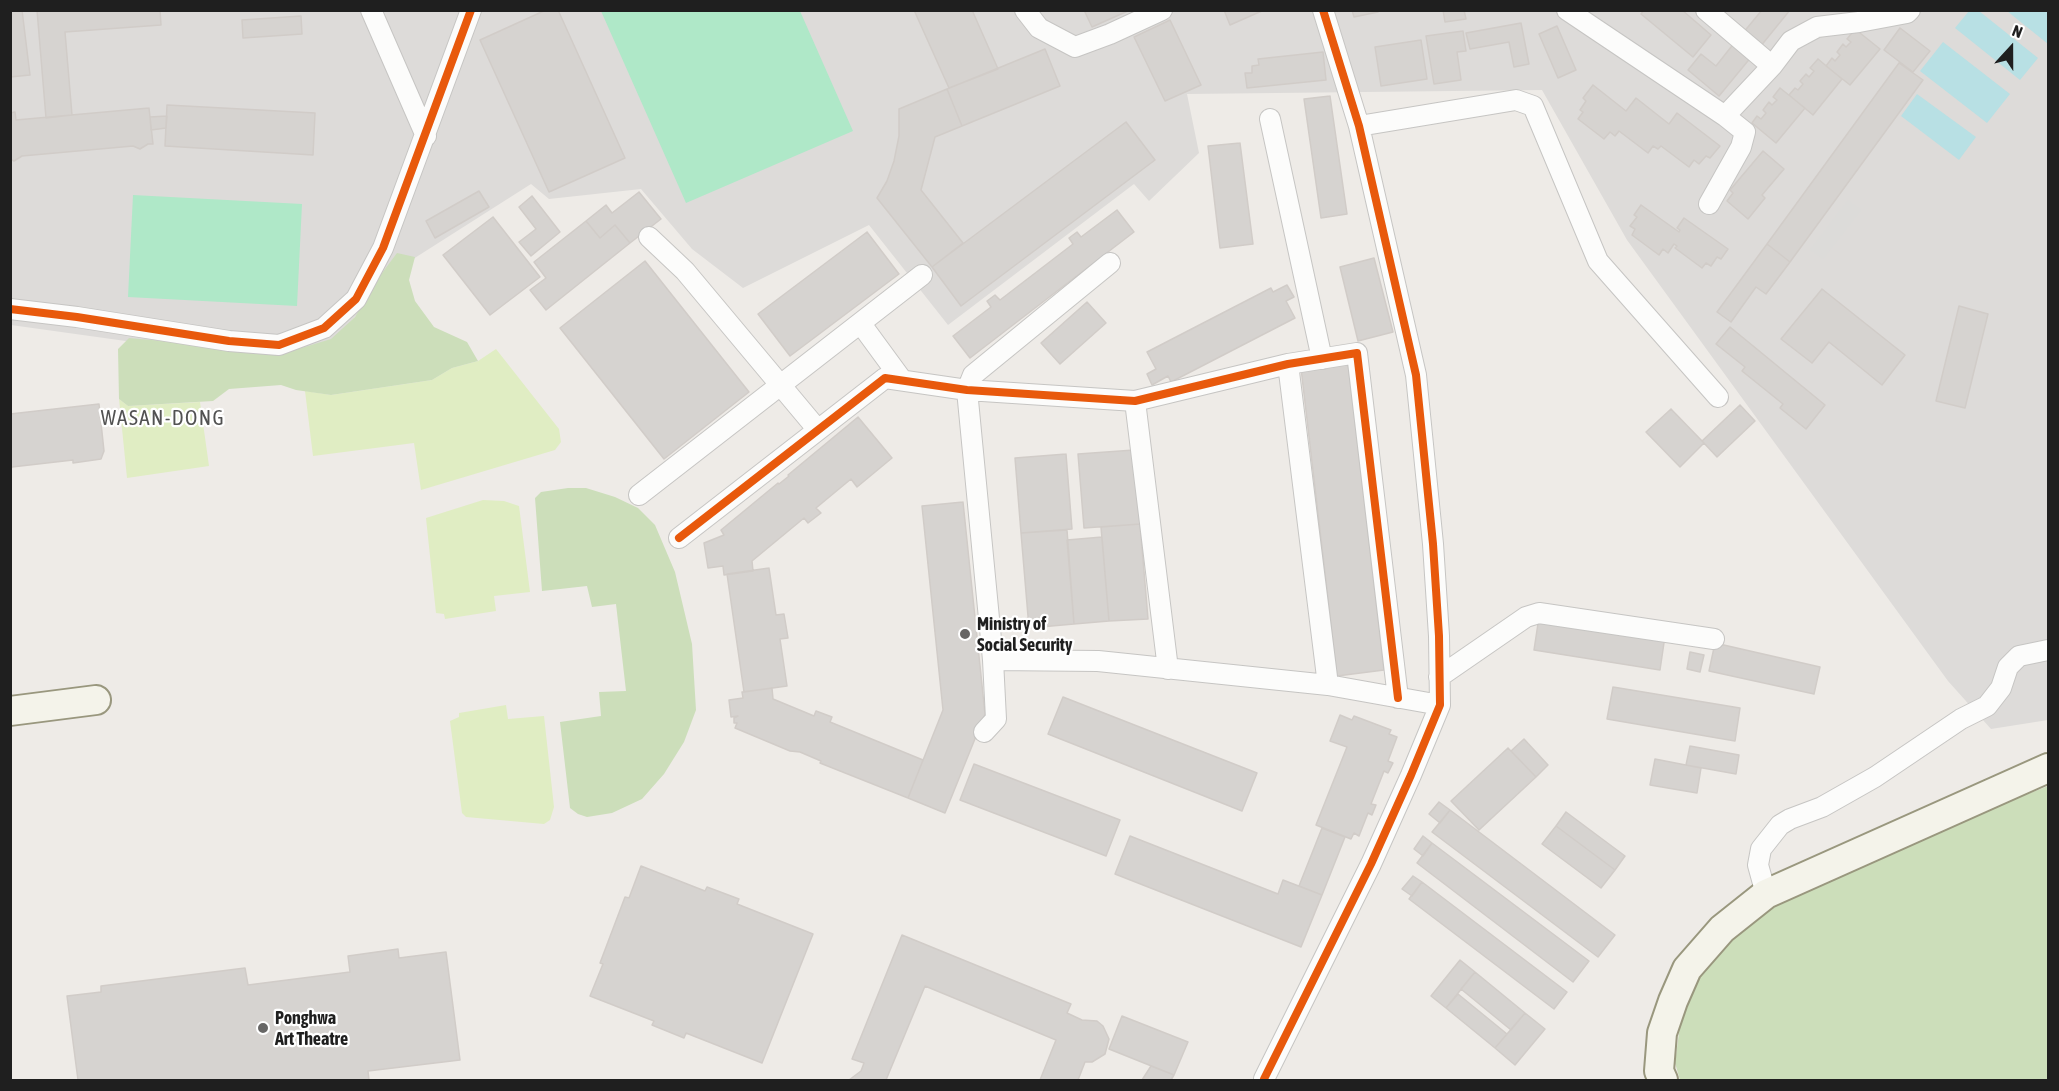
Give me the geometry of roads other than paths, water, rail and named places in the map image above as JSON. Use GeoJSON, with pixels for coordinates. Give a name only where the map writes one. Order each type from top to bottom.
{"type":"FeatureCollection","features":[{"type":"Feature","properties":{"kind":"street"},"geometry":{"type":"LineString","coordinates":[[371,10],[426,136]]}},
{"type":"Feature","properties":{"kind":"street"},"geometry":{"type":"LineString","coordinates":[[10,309],[229,341],[279,345],[324,328],[356,299],[383,248],[471,10]]}},
{"type":"Feature","properties":{"kind":"street"},"geometry":{"type":"LineString","coordinates":[[1025,10],[1039,28],[1075,47],[1162,10]]}},
{"type":"Feature","properties":{"kind":"street"},"geometry":{"type":"LineString","coordinates":[[1264,1079],[1371,864],[1440,705],[1433,544],[1416,375],[1359,126],[1323,10]]}},
{"type":"Feature","properties":{"kind":"street"},"geometry":{"type":"LineString","coordinates":[[1567,10],[1725,116],[1745,132],[1741,147],[1709,204]]}},
{"type":"Feature","properties":{"kind":"street"},"geometry":{"type":"LineString","coordinates":[[1706,10],[1772,66]]}},
{"type":"Feature","properties":{"kind":"street"},"geometry":{"type":"LineString","coordinates":[[1725,116],[1772,66],[1791,41],[1817,27],[1859,22],[1906,13],[1910,10]]}},
{"type":"Feature","properties":{"kind":"street"},"geometry":{"type":"LineString","coordinates":[[1359,126],[1516,100],[1533,106],[1598,261],[1718,397]]}},
{"type":"Feature","properties":{"kind":"street"},"geometry":{"type":"LineString","coordinates":[[1270,119],[1322,359]]}},
{"type":"Feature","properties":{"kind":"street"},"geometry":{"type":"LineString","coordinates":[[649,237],[686,271],[818,430]]}},
{"type":"Feature","properties":{"kind":"street"},"geometry":{"type":"LineString","coordinates":[[984,732],[996,719],[993,660],[967,390],[972,375],[1110,263]]}},
{"type":"Feature","properties":{"kind":"street"},"geometry":{"type":"LineString","coordinates":[[639,495],[922,275]]}},
{"type":"Feature","properties":{"kind":"street"},"geometry":{"type":"LineString","coordinates":[[861,324],[902,380]]}},
{"type":"Feature","properties":{"kind":"street"},"geometry":{"type":"LineString","coordinates":[[679,538],[885,378],[967,390],[1135,401],[1288,364],[1357,353],[1398,698]]}},
{"type":"Feature","properties":{"kind":"street"},"geometry":{"type":"LineString","coordinates":[[1288,364],[1329,685]]}},
{"type":"Feature","properties":{"kind":"street"},"geometry":{"type":"LineString","coordinates":[[1135,401],[1168,669]]}},
{"type":"Feature","properties":{"kind":"street"},"geometry":{"type":"LineString","coordinates":[[1439,677],[1526,617],[1539,613],[1714,639]]}},
{"type":"Feature","properties":{"kind":"street"},"geometry":{"type":"LineString","coordinates":[[1766,894],[1758,865],[1761,849],[1780,825],[1822,807],[1875,777],[1960,719],[1987,706],[2001,688],[2008,667],[2019,656],[2049,650]]}},
{"type":"Feature","properties":{"kind":"street"},"geometry":{"type":"LineString","coordinates":[[993,660],[1098,661],[1329,685],[1440,705]]}},
{"type":"Feature","properties":{"kind":"street"},"geometry":{"type":"LineString","coordinates":[[10,711],[96,700]]}},
{"type":"Feature","properties":{"kind":"street"},"geometry":{"type":"LineString","coordinates":[[1663,1080],[1659,1071],[1662,1033],[1686,969],[1722,929],[1766,894],[2049,768]]}},
{"type":"Feature","properties":{"kind":"water"},"geometry":{"type":"Polygon","coordinates":[[[1969,11],[1979,11],[2038,58],[2020,80],[1955,28],[1969,11]]]}},
{"type":"Feature","properties":{"kind":"water"},"geometry":{"type":"Polygon","coordinates":[[[2007,11],[2048,11],[2048,44],[2007,11]]]}},
{"type":"Feature","properties":{"kind":"water"},"geometry":{"type":"Polygon","coordinates":[[[1943,42],[2010,94],[1987,123],[1920,71],[1943,42]]]}},
{"type":"Feature","properties":{"kind":"water"},"geometry":{"type":"Polygon","coordinates":[[[1917,94],[1976,137],[1959,160],[1901,116],[1917,94]]]}},
{"type":"Feature","properties":{"kind":"place","name":"Ministry of Social Security"},"geometry":{"type":"Point","coordinates":[965,634]}},
{"type":"Feature","properties":{"kind":"place","name":"Ponghwa Art Theatre"},"geometry":{"type":"Point","coordinates":[263,1028]}},
{"type":"Feature","properties":{"kind":"district","name":"WASAN-DONG"},"geometry":{"type":"Point","coordinates":[163,418]}}]}
